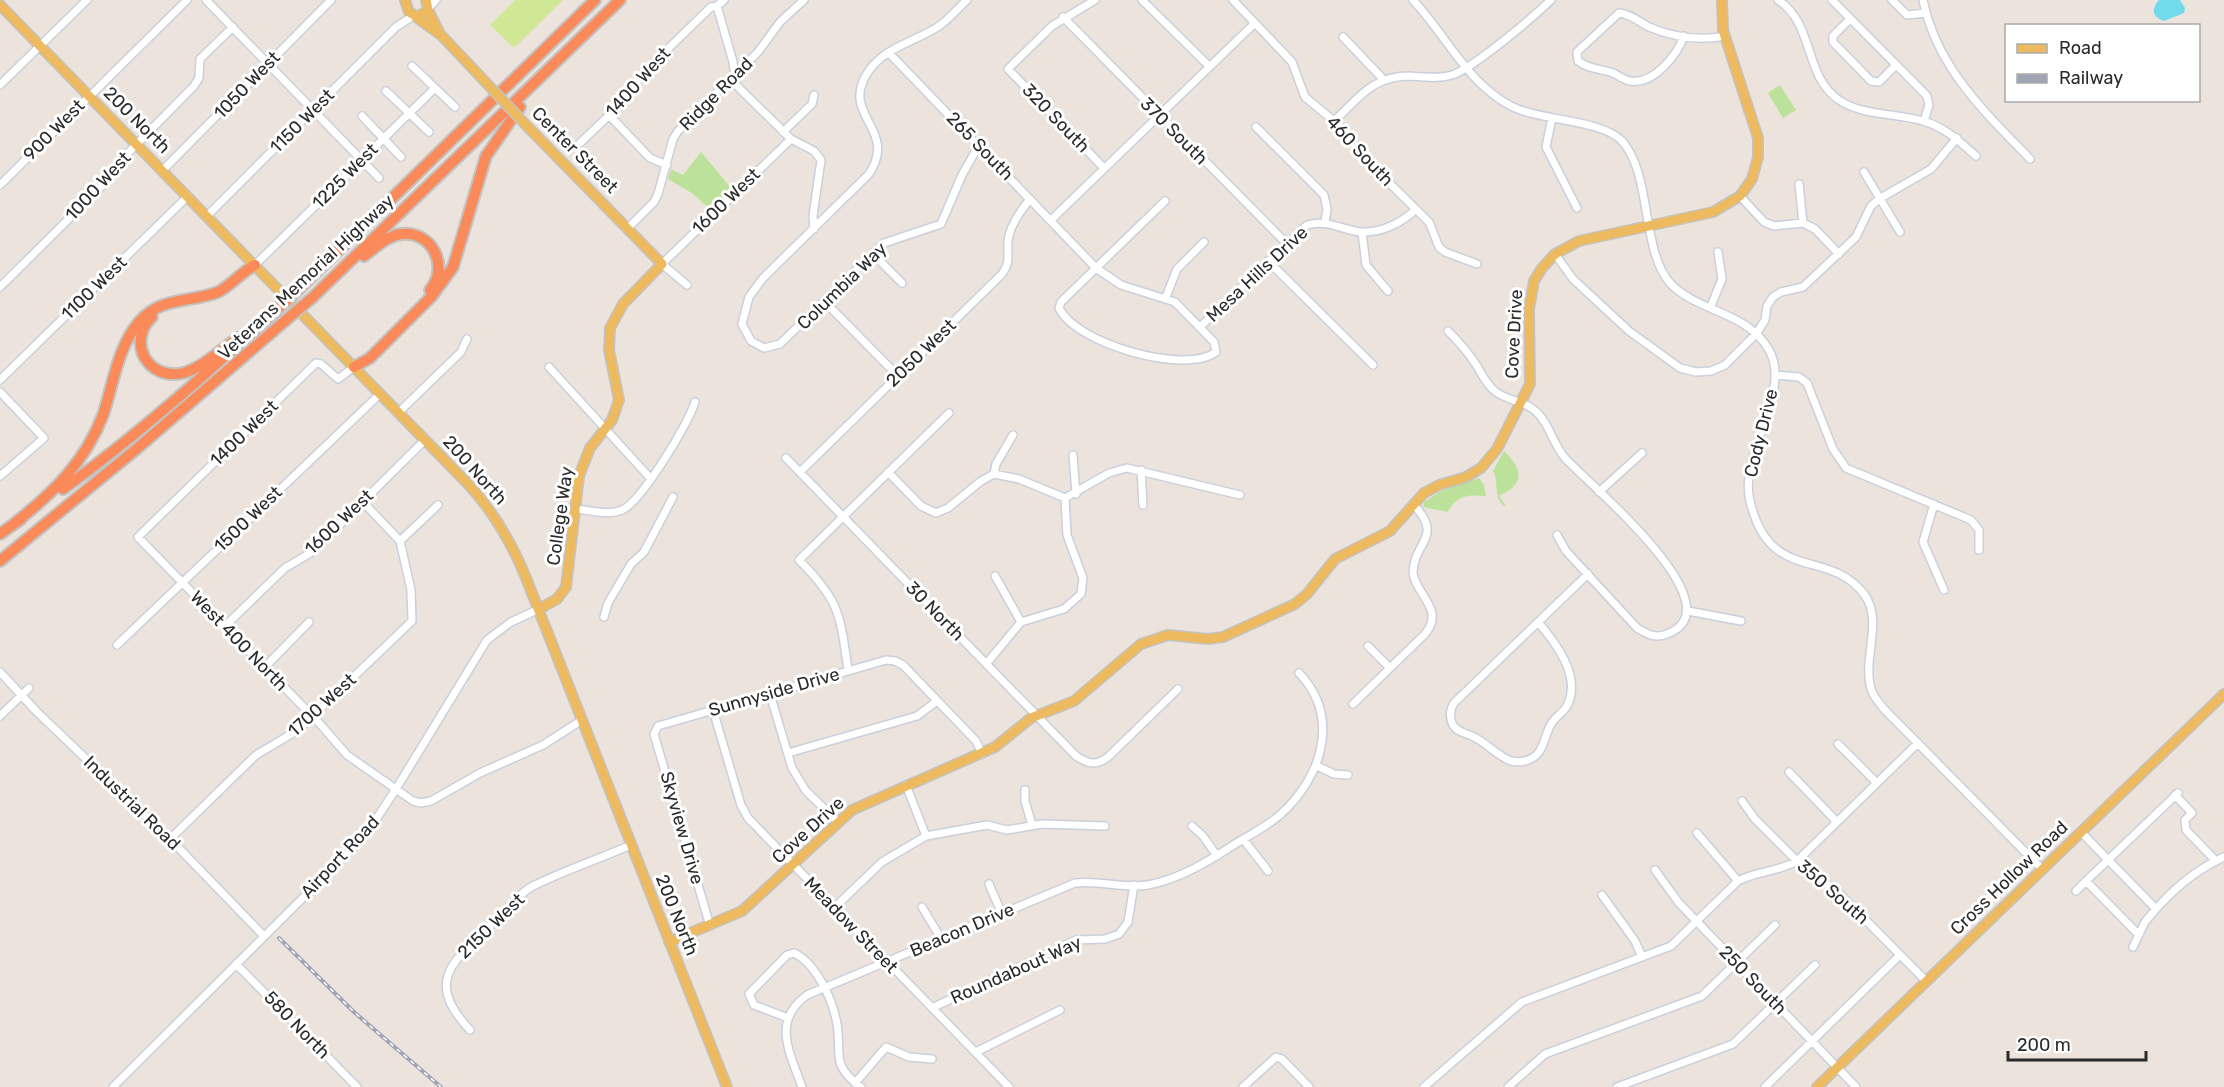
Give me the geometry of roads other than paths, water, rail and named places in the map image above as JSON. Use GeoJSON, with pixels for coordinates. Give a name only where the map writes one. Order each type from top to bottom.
{"type":"FeatureCollection","features":[{"type":"Feature","properties":{"kind":"highway","name":"Veterans Memorial Highway"},"geometry":{"type":"LineString","coordinates":[[0,534],[93,467],[220,362],[300,288],[595,0]]}},
{"type":"Feature","properties":{"kind":"highway","name":"Veterans Memorial Highway"},"geometry":{"type":"LineString","coordinates":[[0,561],[140,446],[313,297],[620,0]]}},
{"type":"Feature","properties":{"kind":"highway"},"geometry":{"type":"LineString","coordinates":[[354,367],[370,358],[448,276],[458,256],[476,183],[486,156],[507,123],[545,74]]}},
{"type":"Feature","properties":{"kind":"highway"},"geometry":{"type":"LineString","coordinates":[[324,287],[395,236],[406,234],[419,237],[436,255],[439,267],[434,285],[354,367]]}},
{"type":"Feature","properties":{"kind":"highway"},"geometry":{"type":"LineString","coordinates":[[255,265],[226,294],[212,300],[175,305],[154,315],[141,334],[141,349],[146,361],[158,371],[184,373],[266,319]]}},
{"type":"Feature","properties":{"kind":"highway"},"geometry":{"type":"LineString","coordinates":[[15,523],[47,498],[79,462],[96,430],[126,344],[140,321],[159,306],[173,300],[222,290],[240,272],[255,265]]}},
{"type":"Feature","properties":{"kind":"main road"},"geometry":{"type":"LineString","coordinates":[[1722,0],[1725,36],[1758,138],[1758,157],[1752,179],[1740,196]]}},
{"type":"Feature","properties":{"kind":"main road"},"geometry":{"type":"LineString","coordinates":[[408,3],[415,16],[423,16],[427,6]]}},
{"type":"Feature","properties":{"kind":"main road","name":"200 North"},"geometry":{"type":"LineString","coordinates":[[0,5],[399,413],[496,517],[513,548],[539,609],[727,1087]]}},
{"type":"Feature","properties":{"kind":"main road","name":"Center Street"},"geometry":{"type":"LineString","coordinates":[[427,6],[442,36]]}},
{"type":"Feature","properties":{"kind":"main road","name":"Center Street"},"geometry":{"type":"LineString","coordinates":[[415,16],[442,36],[662,264]]}},
{"type":"Feature","properties":{"kind":"main road","name":"Cove Drive"},"geometry":{"type":"LineString","coordinates":[[669,942],[742,911],[838,822],[869,801],[995,747],[1036,716],[1074,701],[1127,653],[1141,644],[1161,636],[1208,639],[1223,637],[1290,607],[1307,594],[1335,559],[1385,534],[1413,504],[1433,488],[1466,477],[1481,468],[1497,449],[1530,384],[1531,294],[1542,268],[1555,254],[1579,241],[1713,212],[1740,196]]}},
{"type":"Feature","properties":{"kind":"main road","name":"College Way"},"geometry":{"type":"LineString","coordinates":[[539,609],[557,600],[566,587],[575,509],[584,462],[617,411],[619,400],[609,350],[610,328],[623,304],[662,264]]}},
{"type":"Feature","properties":{"kind":"main road","name":"Cross Hollow Road"},"geometry":{"type":"LineString","coordinates":[[1817,1087],[2224,694]]}},
{"type":"Feature","properties":{"kind":"street"},"geometry":{"type":"LineString","coordinates":[[0,85],[87,0]]}},
{"type":"Feature","properties":{"kind":"street","name":"900 West"},"geometry":{"type":"LineString","coordinates":[[0,185],[187,0]]}},
{"type":"Feature","properties":{"kind":"street"},"geometry":{"type":"LineString","coordinates":[[206,0],[379,177]]}},
{"type":"Feature","properties":{"kind":"street","name":"1050 West"},"geometry":{"type":"LineString","coordinates":[[163,170],[331,0]]}},
{"type":"Feature","properties":{"kind":"street"},"geometry":{"type":"LineString","coordinates":[[427,6],[436,0]]}},
{"type":"Feature","properties":{"kind":"street","name":"1400 West"},"geometry":{"type":"LineString","coordinates":[[580,144],[624,102],[643,73],[711,7],[717,6],[724,0]]}},
{"type":"Feature","properties":{"kind":"street","name":"Ridge Road"},"geometry":{"type":"LineString","coordinates":[[628,228],[654,202],[678,131],[758,52],[780,22],[804,0]]}},
{"type":"Feature","properties":{"kind":"street"},"geometry":{"type":"LineString","coordinates":[[814,229],[869,174],[876,164],[879,154],[875,133],[858,98],[868,72],[909,39],[935,29],[967,0]]}},
{"type":"Feature","properties":{"kind":"street"},"geometry":{"type":"LineString","coordinates":[[1063,17],[1095,0]]}},
{"type":"Feature","properties":{"kind":"street"},"geometry":{"type":"LineString","coordinates":[[1142,0],[1209,66]]}},
{"type":"Feature","properties":{"kind":"street","name":"460 South"},"geometry":{"type":"LineString","coordinates":[[1233,0],[1293,62],[1305,97],[1334,122],[1372,166],[1429,222],[1436,240],[1445,252],[1477,264]]}},
{"type":"Feature","properties":{"kind":"street","name":"Cody Drive"},"geometry":{"type":"LineString","coordinates":[[1413,0],[1484,88],[1513,108],[1606,131],[1622,141],[1633,160],[1659,263],[1669,282],[1685,296],[1735,317],[1756,334],[1769,351],[1776,369],[1748,477],[1749,498],[1754,518],[1766,539],[1783,555],[1804,564],[1835,572],[1852,581],[1866,596],[1872,621],[1868,674],[1871,691],[1884,709],[2043,869]]}},
{"type":"Feature","properties":{"kind":"street"},"geometry":{"type":"LineString","coordinates":[[1334,122],[1383,79],[1397,76],[1442,77],[1465,67],[1528,21],[1551,0]]}},
{"type":"Feature","properties":{"kind":"street"},"geometry":{"type":"LineString","coordinates":[[1832,0],[1927,96],[1929,105],[1924,121]]}},
{"type":"Feature","properties":{"kind":"street"},"geometry":{"type":"LineString","coordinates":[[1892,0],[1907,15],[1926,13]]}},
{"type":"Feature","properties":{"kind":"street"},"geometry":{"type":"LineString","coordinates":[[1923,0],[1937,46],[1949,68],[1971,98],[2030,159]]}},
{"type":"Feature","properties":{"kind":"street"},"geometry":{"type":"LineString","coordinates":[[1784,1],[1797,16],[1815,70],[1826,88],[1839,100],[1852,106],[1924,121],[1957,138],[1976,156]]}},
{"type":"Feature","properties":{"kind":"street","name":"1150 West"},"geometry":{"type":"LineString","coordinates":[[396,27],[408,3]]}},
{"type":"Feature","properties":{"kind":"street"},"geometry":{"type":"LineString","coordinates":[[717,6],[733,62],[736,85],[783,132],[814,151],[821,160],[813,216],[814,229]]}},
{"type":"Feature","properties":{"kind":"street"},"geometry":{"type":"LineString","coordinates":[[1684,36],[1680,49],[1656,73],[1644,80],[1629,81],[1614,73],[1584,66],[1578,61],[1577,52],[1619,13],[1627,14],[1657,30],[1684,36],[1704,40],[1725,36]]}},
{"type":"Feature","properties":{"kind":"street","name":"1150 West"},"geometry":{"type":"LineString","coordinates":[[207,216],[396,27],[415,16]]}},
{"type":"Feature","properties":{"kind":"street","name":"320 South"},"geometry":{"type":"LineString","coordinates":[[1063,17],[1008,69],[1104,168]]}},
{"type":"Feature","properties":{"kind":"street","name":"370 South"},"geometry":{"type":"LineString","coordinates":[[1063,17],[1157,115],[1286,243]]}},
{"type":"Feature","properties":{"kind":"street"},"geometry":{"type":"LineString","coordinates":[[1850,19],[1833,36],[1833,42],[1871,81],[1879,82],[1896,65]]}},
{"type":"Feature","properties":{"kind":"street"},"geometry":{"type":"LineString","coordinates":[[1051,220],[1157,115],[1255,23]]}},
{"type":"Feature","properties":{"kind":"street","name":"1000 West"},"geometry":{"type":"LineString","coordinates":[[0,287],[106,182],[138,144],[194,86],[199,78],[201,59],[233,27]]}},
{"type":"Feature","properties":{"kind":"street"},"geometry":{"type":"LineString","coordinates":[[1343,37],[1383,79]]}},
{"type":"Feature","properties":{"kind":"street","name":"265 South"},"geometry":{"type":"LineString","coordinates":[[889,53],[1070,240]]}},
{"type":"Feature","properties":{"kind":"street"},"geometry":{"type":"LineString","coordinates":[[412,66],[454,107]]}},
{"type":"Feature","properties":{"kind":"street","name":"1225 West"},"geometry":{"type":"LineString","coordinates":[[255,265],[435,88]]}},
{"type":"Feature","properties":{"kind":"street"},"geometry":{"type":"LineString","coordinates":[[386,90],[429,132]]}},
{"type":"Feature","properties":{"kind":"street"},"geometry":{"type":"LineString","coordinates":[[783,132],[812,104],[814,95]]}},
{"type":"Feature","properties":{"kind":"street"},"geometry":{"type":"LineString","coordinates":[[362,116],[401,157]]}},
{"type":"Feature","properties":{"kind":"street"},"geometry":{"type":"LineString","coordinates":[[609,116],[650,158],[667,165]]}},
{"type":"Feature","properties":{"kind":"street"},"geometry":{"type":"LineString","coordinates":[[1552,118],[1546,147],[1577,208]]}},
{"type":"Feature","properties":{"kind":"street"},"geometry":{"type":"LineString","coordinates":[[1256,127],[1324,195],[1327,209],[1325,222]]}},
{"type":"Feature","properties":{"kind":"street"},"geometry":{"type":"LineString","coordinates":[[1555,254],[1573,279],[1629,332],[1680,368],[1696,372],[1711,371],[1725,365],[1756,334],[1765,320],[1767,306],[1773,297],[1781,292],[1803,287],[1856,237],[1871,206],[1931,169],[1957,138]]}},
{"type":"Feature","properties":{"kind":"street","name":"1600 West"},"geometry":{"type":"LineString","coordinates":[[662,264],[791,139]]}},
{"type":"Feature","properties":{"kind":"street","name":"Columbia Way"},"geometry":{"type":"LineString","coordinates":[[814,229],[755,288],[745,306],[742,324],[751,341],[764,348],[780,344],[788,338],[892,238],[918,230],[931,230],[941,224],[978,145]]}},
{"type":"Feature","properties":{"kind":"street"},"geometry":{"type":"LineString","coordinates":[[1864,172],[1900,232]]}},
{"type":"Feature","properties":{"kind":"street"},"geometry":{"type":"LineString","coordinates":[[1799,184],[1803,223]]}},
{"type":"Feature","properties":{"kind":"street","name":"1100 West"},"geometry":{"type":"LineString","coordinates":[[0,380],[188,196]]}},
{"type":"Feature","properties":{"kind":"street"},"geometry":{"type":"LineString","coordinates":[[1740,196],[1764,222],[1774,226],[1803,223],[1815,229],[1839,254]]}},
{"type":"Feature","properties":{"kind":"street","name":"2050 West"},"geometry":{"type":"LineString","coordinates":[[800,472],[1007,268],[1008,238],[1015,221],[1030,199]]}},
{"type":"Feature","properties":{"kind":"street"},"geometry":{"type":"LineString","coordinates":[[1096,267],[1165,201]]}},
{"type":"Feature","properties":{"kind":"street","name":"Mesa Hills Drive"},"geometry":{"type":"LineString","coordinates":[[1200,327],[1307,225],[1325,222],[1362,232],[1400,223],[1416,209]]}},
{"type":"Feature","properties":{"kind":"street"},"geometry":{"type":"LineString","coordinates":[[1362,232],[1366,265],[1388,291]]}},
{"type":"Feature","properties":{"kind":"street","name":"Mesa Hills Drive"},"geometry":{"type":"LineString","coordinates":[[1070,240],[1096,267],[1121,285],[1166,297],[1175,302],[1214,342],[1216,352],[1209,357],[1163,359],[1094,339],[1080,332],[1059,308],[1061,302],[1096,267]]}},
{"type":"Feature","properties":{"kind":"street"},"geometry":{"type":"LineString","coordinates":[[1166,297],[1177,269],[1204,242]]}},
{"type":"Feature","properties":{"kind":"street"},"geometry":{"type":"LineString","coordinates":[[1711,306],[1722,279],[1718,252]]}},
{"type":"Feature","properties":{"kind":"street"},"geometry":{"type":"LineString","coordinates":[[873,254],[902,283]]}},
{"type":"Feature","properties":{"kind":"street"},"geometry":{"type":"LineString","coordinates":[[1268,261],[1373,365]]}},
{"type":"Feature","properties":{"kind":"street","name":"Center Street"},"geometry":{"type":"LineString","coordinates":[[662,264],[687,285]]}},
{"type":"Feature","properties":{"kind":"street"},"geometry":{"type":"LineString","coordinates":[[825,302],[898,376]]}},
{"type":"Feature","properties":{"kind":"street"},"geometry":{"type":"LineString","coordinates":[[1448,331],[1492,388],[1521,402],[1542,416],[1564,458],[1650,542],[1684,591],[1688,611],[1683,623],[1674,632],[1663,636],[1649,635],[1637,628],[1566,551],[1557,535]]}},
{"type":"Feature","properties":{"kind":"street"},"geometry":{"type":"LineString","coordinates":[[399,413],[461,352],[467,339]]}},
{"type":"Feature","properties":{"kind":"street","name":"1400 West"},"geometry":{"type":"LineString","coordinates":[[138,537],[316,363],[321,364],[338,379],[354,367]]}},
{"type":"Feature","properties":{"kind":"street"},"geometry":{"type":"LineString","coordinates":[[549,367],[651,479]]}},
{"type":"Feature","properties":{"kind":"street"},"geometry":{"type":"LineString","coordinates":[[1775,375],[1799,377],[1807,383],[1833,449],[1846,468],[1971,520],[1978,530],[1978,550]]}},
{"type":"Feature","properties":{"kind":"street"},"geometry":{"type":"LineString","coordinates":[[0,392],[44,438],[1,474]]}},
{"type":"Feature","properties":{"kind":"street","name":"1500 West"},"geometry":{"type":"LineString","coordinates":[[117,645],[380,394]]}},
{"type":"Feature","properties":{"kind":"street"},"geometry":{"type":"LineString","coordinates":[[575,509],[622,511],[639,498],[695,402]]}},
{"type":"Feature","properties":{"kind":"street"},"geometry":{"type":"LineString","coordinates":[[848,670],[842,627],[834,602],[822,583],[799,560],[948,413]]}},
{"type":"Feature","properties":{"kind":"street"},"geometry":{"type":"LineString","coordinates":[[994,474],[996,464],[1013,435]]}},
{"type":"Feature","properties":{"kind":"street","name":"1600 West"},"geometry":{"type":"LineString","coordinates":[[225,626],[285,568],[312,552],[425,440]]}},
{"type":"Feature","properties":{"kind":"street"},"geometry":{"type":"LineString","coordinates":[[1599,492],[1642,453]]}},
{"type":"Feature","properties":{"kind":"street"},"geometry":{"type":"LineString","coordinates":[[1073,455],[1076,494]]}},
{"type":"Feature","properties":{"kind":"street","name":"30 North"},"geometry":{"type":"LineString","coordinates":[[786,458],[1036,716],[1084,762],[1093,764],[1108,757],[1178,689]]}},
{"type":"Feature","properties":{"kind":"street"},"geometry":{"type":"LineString","coordinates":[[888,472],[921,506],[936,513],[948,508],[981,481],[994,474],[1019,479],[1065,498],[1118,470],[1141,470],[1240,495]]}},
{"type":"Feature","properties":{"kind":"street"},"geometry":{"type":"LineString","coordinates":[[1141,470],[1143,505]]}},
{"type":"Feature","properties":{"kind":"street"},"geometry":{"type":"LineString","coordinates":[[604,616],[608,603],[632,564],[644,552],[673,497]]}},
{"type":"Feature","properties":{"kind":"street"},"geometry":{"type":"LineString","coordinates":[[987,663],[1021,622],[1064,609],[1082,594],[1083,578],[1067,536],[1065,498]]}},
{"type":"Feature","properties":{"kind":"street","name":"1700 West"},"geometry":{"type":"LineString","coordinates":[[170,839],[256,755],[290,736],[412,621],[411,590],[400,542],[362,501]]}},
{"type":"Feature","properties":{"kind":"street"},"geometry":{"type":"LineString","coordinates":[[1353,704],[1425,634],[1433,618],[1431,605],[1413,574],[1428,527],[1425,517],[1413,504]]}},
{"type":"Feature","properties":{"kind":"street"},"geometry":{"type":"LineString","coordinates":[[1934,504],[1923,542],[1944,590]]}},
{"type":"Feature","properties":{"kind":"street"},"geometry":{"type":"LineString","coordinates":[[400,542],[438,505]]}},
{"type":"Feature","properties":{"kind":"street","name":"West 400 North"},"geometry":{"type":"LineString","coordinates":[[138,537],[313,716],[346,755],[421,803],[431,801],[473,778],[543,746],[582,720]]}},
{"type":"Feature","properties":{"kind":"street"},"geometry":{"type":"LineString","coordinates":[[1538,622],[1553,640],[1569,671],[1571,684],[1569,701],[1550,726],[1541,750],[1531,758],[1518,762],[1510,760],[1476,738],[1457,729],[1452,723],[1450,713],[1454,703],[1538,622],[1588,574]]}},
{"type":"Feature","properties":{"kind":"street"},"geometry":{"type":"LineString","coordinates":[[995,576],[1021,622]]}},
{"type":"Feature","properties":{"kind":"street","name":"Airport Road"},"geometry":{"type":"LineString","coordinates":[[112,1087],[352,849],[375,821],[396,789],[487,640],[511,622],[539,609]]}},
{"type":"Feature","properties":{"kind":"street"},"geometry":{"type":"LineString","coordinates":[[1688,611],[1741,621]]}},
{"type":"Feature","properties":{"kind":"street"},"geometry":{"type":"LineString","coordinates":[[265,667],[309,622]]}},
{"type":"Feature","properties":{"kind":"street"},"geometry":{"type":"LineString","coordinates":[[1368,646],[1390,668]]}},
{"type":"Feature","properties":{"kind":"street","name":"Sunnyside Drive"},"geometry":{"type":"LineString","coordinates":[[655,729],[658,726],[886,660],[895,661],[937,701]]}},
{"type":"Feature","properties":{"kind":"street","name":"Industrial Road"},"geometry":{"type":"LineString","coordinates":[[0,672],[21,696],[170,839],[264,936]]}},
{"type":"Feature","properties":{"kind":"street"},"geometry":{"type":"LineString","coordinates":[[1299,673],[1320,705],[1323,743],[1317,765],[1334,774],[1348,775]]}},
{"type":"Feature","properties":{"kind":"street"},"geometry":{"type":"LineString","coordinates":[[0,716],[29,688]]}},
{"type":"Feature","properties":{"kind":"street"},"geometry":{"type":"LineString","coordinates":[[770,694],[792,768],[802,785],[838,822]]}},
{"type":"Feature","properties":{"kind":"street"},"geometry":{"type":"LineString","coordinates":[[788,753],[917,716],[937,701],[976,741],[982,754]]}},
{"type":"Feature","properties":{"kind":"street","name":"Meadow Street"},"geometry":{"type":"LineString","coordinates":[[712,710],[745,820],[835,907],[1010,1087]]}},
{"type":"Feature","properties":{"kind":"street","name":"Skyview Drive"},"geometry":{"type":"LineString","coordinates":[[655,729],[710,926]]}},
{"type":"Feature","properties":{"kind":"street"},"geometry":{"type":"LineString","coordinates":[[1424,1087],[1522,1002],[1671,946],[1738,881],[1752,874],[1787,867],[1797,861],[1918,743]]}},
{"type":"Feature","properties":{"kind":"street"},"geometry":{"type":"LineString","coordinates":[[1838,744],[1877,783]]}},
{"type":"Feature","properties":{"kind":"street","name":"Beacon Drive"},"geometry":{"type":"LineString","coordinates":[[788,1018],[799,1001],[823,988],[1075,883],[1092,881],[1134,885],[1160,881],[1217,856],[1285,810],[1317,765]]}},
{"type":"Feature","properties":{"kind":"street"},"geometry":{"type":"LineString","coordinates":[[1789,772],[1837,822]]}},
{"type":"Feature","properties":{"kind":"street"},"geometry":{"type":"LineString","coordinates":[[906,785],[927,836]]}},
{"type":"Feature","properties":{"kind":"street"},"geometry":{"type":"LineString","coordinates":[[1025,790],[1025,801],[1032,825]]}},
{"type":"Feature","properties":{"kind":"street"},"geometry":{"type":"LineString","coordinates":[[2076,891],[2176,794],[2192,813],[2185,820],[2186,830],[2216,861]]}},
{"type":"Feature","properties":{"kind":"street","name":"350 South"},"geometry":{"type":"LineString","coordinates":[[1742,801],[1755,819],[1810,874],[1835,889],[1926,981]]}},
{"type":"Feature","properties":{"kind":"street"},"geometry":{"type":"LineString","coordinates":[[835,907],[882,862],[927,836],[978,825],[1007,830],[1032,825],[1105,826]]}},
{"type":"Feature","properties":{"kind":"street"},"geometry":{"type":"LineString","coordinates":[[1192,826],[1203,836],[1217,856]]}},
{"type":"Feature","properties":{"kind":"street"},"geometry":{"type":"LineString","coordinates":[[2081,832],[2156,909]]}},
{"type":"Feature","properties":{"kind":"street"},"geometry":{"type":"LineString","coordinates":[[1697,833],[1738,881]]}},
{"type":"Feature","properties":{"kind":"street"},"geometry":{"type":"LineString","coordinates":[[1243,839],[1268,871]]}},
{"type":"Feature","properties":{"kind":"street","name":"2150 West"},"geometry":{"type":"LineString","coordinates":[[470,1030],[453,1011],[446,994],[446,979],[454,961],[531,887],[631,845]]}},
{"type":"Feature","properties":{"kind":"street"},"geometry":{"type":"LineString","coordinates":[[2133,947],[2156,909],[2172,891],[2224,857]]}},
{"type":"Feature","properties":{"kind":"street","name":"250 South"},"geometry":{"type":"LineString","coordinates":[[1655,870],[1679,903],[1856,1087]]}},
{"type":"Feature","properties":{"kind":"street"},"geometry":{"type":"LineString","coordinates":[[2086,881],[2139,934]]}},
{"type":"Feature","properties":{"kind":"street"},"geometry":{"type":"LineString","coordinates":[[989,884],[1002,914]]}},
{"type":"Feature","properties":{"kind":"street","name":"Roundabout Way"},"geometry":{"type":"LineString","coordinates":[[932,1008],[1077,940],[1105,939],[1119,934],[1128,922],[1134,885]]}},
{"type":"Feature","properties":{"kind":"street"},"geometry":{"type":"LineString","coordinates":[[1602,895],[1635,941],[1642,957]]}},
{"type":"Feature","properties":{"kind":"street"},"geometry":{"type":"LineString","coordinates":[[922,907],[942,940]]}},
{"type":"Feature","properties":{"kind":"street"},"geometry":{"type":"LineString","coordinates":[[1508,1087],[1545,1054],[1702,996],[1775,925]]}},
{"type":"Feature","properties":{"kind":"street"},"geometry":{"type":"LineString","coordinates":[[802,1087],[787,1046],[788,1018],[754,1005],[750,994],[787,956],[794,953],[800,956],[815,972],[823,988],[837,1022],[837,1054],[841,1064],[858,1085],[886,1047],[909,1057],[932,1059]]}},
{"type":"Feature","properties":{"kind":"street"},"geometry":{"type":"LineString","coordinates":[[1765,1087],[1900,956]]}},
{"type":"Feature","properties":{"kind":"street","name":"580 North"},"geometry":{"type":"LineString","coordinates":[[236,964],[357,1087]]}},
{"type":"Feature","properties":{"kind":"street"},"geometry":{"type":"LineString","coordinates":[[1617,1087],[1733,1044],[1815,965]]}},
{"type":"Feature","properties":{"kind":"street"},"geometry":{"type":"LineString","coordinates":[[976,1052],[1060,1010]]}},
{"type":"Feature","properties":{"kind":"street"},"geometry":{"type":"LineString","coordinates":[[1243,1087],[1276,1057],[1282,1059],[1309,1087]]}},
{"type":"Feature","properties":{"kind":"water"},"geometry":{"type":"Polygon","coordinates":[[[2159,0],[2180,0],[2185,8],[2184,13],[2164,21],[2160,19],[2154,12],[2159,0]]]}},
{"type":"Feature","properties":{"kind":"railway"},"geometry":{"type":"LineString","coordinates":[[279,938],[355,1013],[441,1087]]}}]}
